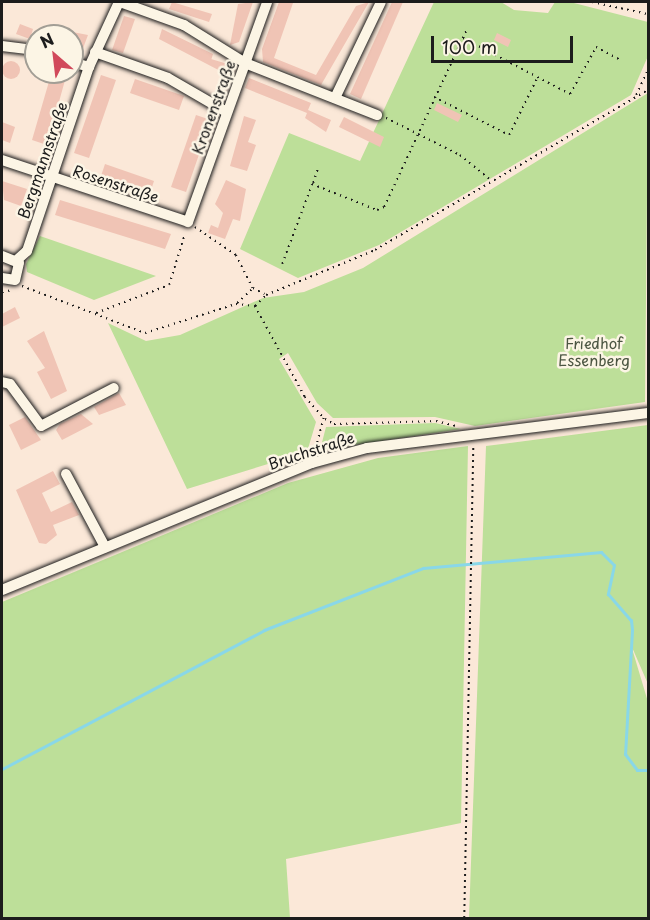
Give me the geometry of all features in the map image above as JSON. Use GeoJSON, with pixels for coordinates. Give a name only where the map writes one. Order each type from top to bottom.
{"type":"FeatureCollection","features":[{"type":"Feature","properties":{"kind":"street","name":"Bergmannstraße"},"geometry":{"type":"LineString","coordinates":[[18,259],[27,251],[89,68],[119,2]]}},
{"type":"Feature","properties":{"kind":"street"},"geometry":{"type":"LineString","coordinates":[[119,2],[184,25],[245,63],[377,115]]}},
{"type":"Feature","properties":{"kind":"street","name":"Kronenstraße"},"geometry":{"type":"LineString","coordinates":[[188,222],[225,111],[267,2]]}},
{"type":"Feature","properties":{"kind":"street"},"geometry":{"type":"LineString","coordinates":[[334,98],[381,2]]}},
{"type":"Feature","properties":{"kind":"street"},"geometry":{"type":"LineString","coordinates":[[2,46],[24,49]]}},
{"type":"Feature","properties":{"kind":"street"},"geometry":{"type":"LineString","coordinates":[[95,52],[168,78],[225,111]]}},
{"type":"Feature","properties":{"kind":"street"},"geometry":{"type":"LineString","coordinates":[[84,66],[89,68]]}},
{"type":"Feature","properties":{"kind":"street","name":"Rosenstraße"},"geometry":{"type":"LineString","coordinates":[[2,160],[188,222]]}},
{"type":"Feature","properties":{"kind":"street"},"geometry":{"type":"LineString","coordinates":[[2,256],[18,259],[15,280],[2,278]]}},
{"type":"Feature","properties":{"kind":"street"},"geometry":{"type":"LineString","coordinates":[[2,382],[10,384],[41,426],[114,388]]}},
{"type":"Feature","properties":{"kind":"street","name":"Bruchstraße"},"geometry":{"type":"LineString","coordinates":[[2,590],[312,463],[367,448],[473,437],[648,413]]}},
{"type":"Feature","properties":{"kind":"street"},"geometry":{"type":"LineString","coordinates":[[66,474],[105,547]]}},
{"type":"Feature","properties":{"kind":"path"},"geometry":{"type":"LineString","coordinates":[[592,2],[648,14]]}},
{"type":"Feature","properties":{"kind":"path"},"geometry":{"type":"LineString","coordinates":[[312,184],[381,209],[465,31]]}},
{"type":"Feature","properties":{"kind":"path"},"geometry":{"type":"LineString","coordinates":[[462,38],[570,94],[596,47],[619,59]]}},
{"type":"Feature","properties":{"kind":"path"},"geometry":{"type":"LineString","coordinates":[[635,96],[648,69]]}},
{"type":"Feature","properties":{"kind":"path"},"geometry":{"type":"LineString","coordinates":[[434,97],[509,135],[538,77]]}},
{"type":"Feature","properties":{"kind":"path"},"geometry":{"type":"LineString","coordinates":[[255,306],[266,295],[375,250],[648,90]]}},
{"type":"Feature","properties":{"kind":"path"},"geometry":{"type":"LineString","coordinates":[[377,115],[417,132],[486,171],[492,182]]}},
{"type":"Feature","properties":{"kind":"path"},"geometry":{"type":"LineString","coordinates":[[282,264],[318,168]]}},
{"type":"Feature","properties":{"kind":"path"},"geometry":{"type":"LineString","coordinates":[[95,314],[169,285],[188,222],[236,255],[253,288],[266,295]]}},
{"type":"Feature","properties":{"kind":"path"},"geometry":{"type":"LineString","coordinates":[[15,280],[145,333],[236,304],[255,306]]}},
{"type":"Feature","properties":{"kind":"path"},"geometry":{"type":"LineString","coordinates":[[236,304],[253,288]]}},
{"type":"Feature","properties":{"kind":"path"},"geometry":{"type":"LineString","coordinates":[[255,306],[305,397],[324,418],[334,424],[436,421],[458,427]]}},
{"type":"Feature","properties":{"kind":"path"},"geometry":{"type":"LineString","coordinates":[[314,455],[324,418]]}},
{"type":"Feature","properties":{"kind":"path"},"geometry":{"type":"LineString","coordinates":[[464,918],[473,437]]}},
{"type":"Feature","properties":{"kind":"green space"},"geometry":{"type":"Polygon","coordinates":[[[434,2],[501,2],[514,10],[548,13],[555,2],[570,2],[648,22],[648,56],[631,95],[379,245],[298,278],[240,249],[289,133],[360,161],[434,2]]]}},
{"type":"Feature","properties":{"kind":"green space","name":"Friedhof Essenberg"},"geometry":{"type":"Polygon","coordinates":[[[648,93],[645,402],[475,426],[435,417],[333,418],[317,403],[288,353],[279,359],[316,422],[307,452],[187,489],[108,323],[146,341],[180,335],[263,298],[304,292],[363,268],[648,93]]]}},
{"type":"Feature","properties":{"kind":"green space"},"geometry":{"type":"Polygon","coordinates":[[[40,236],[156,276],[94,300],[27,272],[26,264],[40,236]]]}},
{"type":"Feature","properties":{"kind":"green space"},"geometry":{"type":"Polygon","coordinates":[[[435,423],[461,429],[320,450],[326,427],[435,423]]]}},
{"type":"Feature","properties":{"kind":"green space"},"geometry":{"type":"Polygon","coordinates":[[[648,425],[648,684],[631,645],[648,702],[648,918],[469,918],[486,446],[648,425]]]}},
{"type":"Feature","properties":{"kind":"green space"},"geometry":{"type":"Polygon","coordinates":[[[468,446],[461,823],[286,859],[290,918],[2,918],[2,602],[288,483],[378,458],[468,446]]]}},
{"type":"Feature","properties":{"kind":"building"},"geometry":{"type":"Polygon","coordinates":[[[172,2],[212,14],[209,22],[169,9],[172,2]]]}},
{"type":"Feature","properties":{"kind":"building"},"geometry":{"type":"Polygon","coordinates":[[[253,2],[239,42],[230,45],[238,4],[253,2]]]}},
{"type":"Feature","properties":{"kind":"building"},"geometry":{"type":"Polygon","coordinates":[[[279,2],[293,3],[274,58],[316,75],[356,6],[369,2],[321,85],[263,62],[262,49],[279,2]]]}},
{"type":"Feature","properties":{"kind":"building"},"geometry":{"type":"Polygon","coordinates":[[[392,2],[403,2],[361,99],[350,94],[392,2]]]}},
{"type":"Feature","properties":{"kind":"building"},"geometry":{"type":"Polygon","coordinates":[[[124,16],[135,19],[123,53],[112,50],[124,16]]]}},
{"type":"Feature","properties":{"kind":"building"},"geometry":{"type":"Polygon","coordinates":[[[20,24],[24,26],[24,37],[16,34],[20,24]]]}},
{"type":"Feature","properties":{"kind":"building"},"geometry":{"type":"Polygon","coordinates":[[[162,29],[213,54],[211,59],[231,65],[228,75],[159,39],[162,29]]]}},
{"type":"Feature","properties":{"kind":"building"},"geometry":{"type":"Polygon","coordinates":[[[497,33],[511,40],[508,47],[494,40],[497,33]]]}},
{"type":"Feature","properties":{"kind":"building"},"geometry":{"type":"Polygon","coordinates":[[[84,34],[88,35],[84,46],[84,34]]]}},
{"type":"Feature","properties":{"kind":"building"},"geometry":{"type":"Polygon","coordinates":[[[7,61],[15,61],[20,66],[18,77],[7,79],[2,74],[2,66],[7,61]]]}},
{"type":"Feature","properties":{"kind":"building"},"geometry":{"type":"Polygon","coordinates":[[[101,75],[116,80],[89,158],[74,153],[101,75]]]}},
{"type":"Feature","properties":{"kind":"building"},"geometry":{"type":"Polygon","coordinates":[[[249,78],[311,103],[308,110],[331,120],[326,132],[305,118],[307,113],[245,88],[249,78]]]}},
{"type":"Feature","properties":{"kind":"building"},"geometry":{"type":"Polygon","coordinates":[[[135,79],[184,96],[179,110],[130,93],[135,79]]]}},
{"type":"Feature","properties":{"kind":"building"},"geometry":{"type":"Polygon","coordinates":[[[48,84],[64,84],[47,145],[32,140],[48,84]]]}},
{"type":"Feature","properties":{"kind":"building"},"geometry":{"type":"Polygon","coordinates":[[[437,103],[462,115],[458,122],[434,110],[437,103]]]}},
{"type":"Feature","properties":{"kind":"building"},"geometry":{"type":"Polygon","coordinates":[[[196,115],[211,120],[186,192],[171,187],[196,115]]]}},
{"type":"Feature","properties":{"kind":"building"},"geometry":{"type":"Polygon","coordinates":[[[244,116],[256,120],[248,142],[256,145],[247,171],[230,166],[244,116]]]}},
{"type":"Feature","properties":{"kind":"building"},"geometry":{"type":"Polygon","coordinates":[[[344,117],[384,137],[380,147],[339,127],[344,117]]]}},
{"type":"Feature","properties":{"kind":"building"},"geometry":{"type":"Polygon","coordinates":[[[2,122],[15,127],[10,143],[2,140],[2,122]]]}},
{"type":"Feature","properties":{"kind":"building"},"geometry":{"type":"Polygon","coordinates":[[[105,164],[154,181],[149,196],[100,179],[105,164]]]}},
{"type":"Feature","properties":{"kind":"building"},"geometry":{"type":"Polygon","coordinates":[[[226,180],[246,189],[240,221],[233,219],[225,239],[208,233],[211,225],[218,228],[223,213],[215,204],[226,180]]]}},
{"type":"Feature","properties":{"kind":"building"},"geometry":{"type":"Polygon","coordinates":[[[2,181],[27,189],[21,206],[4,200],[2,181]]]}},
{"type":"Feature","properties":{"kind":"building"},"geometry":{"type":"Polygon","coordinates":[[[60,200],[171,234],[165,249],[55,215],[60,200]]]}},
{"type":"Feature","properties":{"kind":"building"},"geometry":{"type":"Polygon","coordinates":[[[15,307],[20,318],[2,327],[2,314],[15,307]]]}},
{"type":"Feature","properties":{"kind":"building"},"geometry":{"type":"Polygon","coordinates":[[[44,331],[67,391],[51,399],[37,372],[45,368],[27,341],[44,331]]]}},
{"type":"Feature","properties":{"kind":"building"},"geometry":{"type":"Polygon","coordinates":[[[119,393],[126,405],[99,415],[94,407],[119,393]]]}},
{"type":"Feature","properties":{"kind":"building"},"geometry":{"type":"Polygon","coordinates":[[[81,414],[93,424],[62,440],[56,430],[60,424],[81,414]]]}},
{"type":"Feature","properties":{"kind":"building"},"geometry":{"type":"Polygon","coordinates":[[[25,417],[41,440],[21,450],[9,425],[25,417]]]}},
{"type":"Feature","properties":{"kind":"building"},"geometry":{"type":"Polygon","coordinates":[[[53,471],[60,484],[42,493],[51,512],[72,502],[79,515],[53,525],[57,535],[46,544],[39,543],[16,490],[53,471]]]}},
{"type":"Feature","properties":{"kind":"waterway"},"geometry":{"type":"LineString","coordinates":[[2,769],[264,630],[423,568],[601,552],[614,565],[608,594],[631,620],[625,754],[637,770],[648,770]]}}]}
